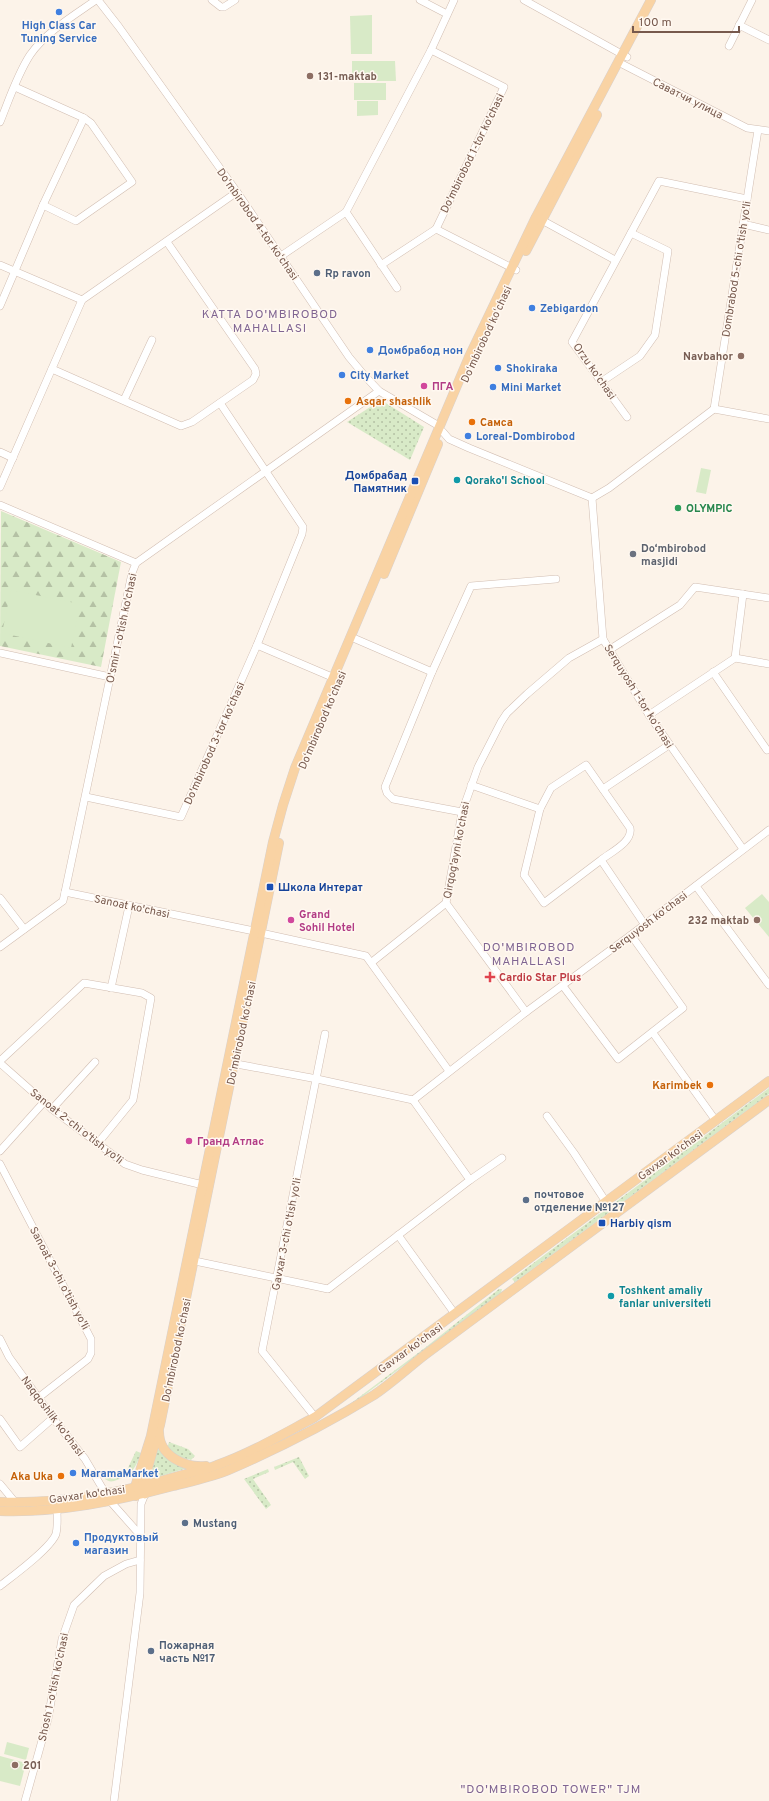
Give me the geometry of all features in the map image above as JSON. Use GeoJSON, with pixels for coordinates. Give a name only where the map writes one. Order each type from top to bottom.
{"type":"FeatureCollection","features":[{"type":"Feature","properties":{"kind":"main road","name":"Doʻmbirobod koʻchasi"},"geometry":{"type":"LineString","coordinates":[[623,59],[651,0]]}},
{"type":"Feature","properties":{"kind":"main road","name":"Doʻmbirobod koʻchasi"},"geometry":{"type":"LineString","coordinates":[[140,1493],[160,1425],[191,1260],[257,932],[288,805],[336,679],[513,269],[623,59],[657,0]]}},
{"type":"Feature","properties":{"kind":"main road","name":"Gavxar ko'chasi"},"geometry":{"type":"LineString","coordinates":[[140,1493],[217,1465],[270,1441],[315,1417],[769,1081]]}},
{"type":"Feature","properties":{"kind":"main road","name":"Gavxar ko'chasi"},"geometry":{"type":"LineString","coordinates":[[0,1502],[108,1497],[140,1493],[231,1469],[303,1434],[375,1394],[512,1289],[769,1100]]}},
{"type":"Feature","properties":{"kind":"main road","name":"Doʻmbirobod koʻchasi"},"geometry":{"type":"LineString","coordinates":[[140,1493],[141,1470],[151,1436],[191,1260]]}},
{"type":"Feature","properties":{"kind":"main road"},"geometry":{"type":"LineString","coordinates":[[503,1277],[512,1289]]}},
{"type":"Feature","properties":{"kind":"main road"},"geometry":{"type":"LineString","coordinates":[[160,1425],[160,1442],[170,1456],[192,1466],[217,1465]]}},
{"type":"Feature","properties":{"kind":"main road","name":"Gavxar ko'chasi"},"geometry":{"type":"LineString","coordinates":[[0,1511],[18,1512],[57,1509],[108,1497]]}},
{"type":"Feature","properties":{"kind":"street"},"geometry":{"type":"LineString","coordinates":[[0,122],[25,64],[38,45],[66,21],[99,0]]}},
{"type":"Feature","properties":{"kind":"street","name":"Doʻmbirobod 4-tor koʻchasi"},"geometry":{"type":"LineString","coordinates":[[99,0],[237,192],[349,357],[379,391],[442,432],[592,498]]}},
{"type":"Feature","properties":{"kind":"street"},"geometry":{"type":"LineString","coordinates":[[212,0],[220,7],[224,7],[235,0]]}},
{"type":"Feature","properties":{"kind":"street"},"geometry":{"type":"LineString","coordinates":[[420,0],[447,14]]}},
{"type":"Feature","properties":{"kind":"street"},"geometry":{"type":"LineString","coordinates":[[281,256],[346,212],[431,50],[454,0]]}},
{"type":"Feature","properties":{"kind":"street","name":"Саватчи улица"},"geometry":{"type":"LineString","coordinates":[[524,0],[623,59],[747,128],[769,131]]}},
{"type":"Feature","properties":{"kind":"street"},"geometry":{"type":"LineString","coordinates":[[729,46],[752,0]]}},
{"type":"Feature","properties":{"kind":"street"},"geometry":{"type":"LineString","coordinates":[[739,25],[769,40]]}},
{"type":"Feature","properties":{"kind":"street","name":"Do'mbirobod 1-tor ko'chasi"},"geometry":{"type":"LineString","coordinates":[[431,50],[504,87],[436,229]]}},
{"type":"Feature","properties":{"kind":"street"},"geometry":{"type":"LineString","coordinates":[[15,88],[84,118],[91,123],[132,182],[76,221],[43,205]]}},
{"type":"Feature","properties":{"kind":"street"},"geometry":{"type":"LineString","coordinates":[[0,306],[43,205],[84,118]]}},
{"type":"Feature","properties":{"kind":"street","name":"Dombrabod 5-chi o'tish yo'li"},"geometry":{"type":"LineString","coordinates":[[714,409],[758,130]]}},
{"type":"Feature","properties":{"kind":"street","name":"Orzu ko'chasi"},"geometry":{"type":"LineString","coordinates":[[627,417],[572,342],[615,260],[659,181],[747,199]]}},
{"type":"Feature","properties":{"kind":"street"},"geometry":{"type":"LineString","coordinates":[[0,488],[82,300],[237,192]]}},
{"type":"Feature","properties":{"kind":"street"},"geometry":{"type":"LineString","coordinates":[[346,212],[397,288]]}},
{"type":"Feature","properties":{"kind":"street"},"geometry":{"type":"LineString","coordinates":[[539,218],[615,260]]}},
{"type":"Feature","properties":{"kind":"street"},"geometry":{"type":"LineString","coordinates":[[743,224],[769,230]]}},
{"type":"Feature","properties":{"kind":"street"},"geometry":{"type":"LineString","coordinates":[[381,265],[436,229],[513,269]]}},
{"type":"Feature","properties":{"kind":"street"},"geometry":{"type":"LineString","coordinates":[[601,382],[640,356],[655,335],[668,251],[631,233]]}},
{"type":"Feature","properties":{"kind":"street"},"geometry":{"type":"LineString","coordinates":[[52,369],[181,426],[192,422],[253,380],[256,371],[167,242]]}},
{"type":"Feature","properties":{"kind":"street"},"geometry":{"type":"LineString","coordinates":[[0,265],[82,300]]}},
{"type":"Feature","properties":{"kind":"street"},"geometry":{"type":"LineString","coordinates":[[124,400],[152,340]]}},
{"type":"Feature","properties":{"kind":"street","name":"O'smir 1-o'tish ko'chasi"},"geometry":{"type":"LineString","coordinates":[[65,892],[132,573],[136,563],[267,472],[379,391]]}},
{"type":"Feature","properties":{"kind":"street","name":"Do'mbirobod 3-tor ko'chasi"},"geometry":{"type":"LineString","coordinates":[[86,797],[181,817],[257,645],[302,534],[303,527],[220,403]]}},
{"type":"Feature","properties":{"kind":"street"},"geometry":{"type":"LineString","coordinates":[[592,498],[609,488],[714,409],[769,419]]}},
{"type":"Feature","properties":{"kind":"street"},"geometry":{"type":"LineString","coordinates":[[0,452],[13,458]]}},
{"type":"Feature","properties":{"kind":"street","name":"Serquyosh 1-tor koʻchasi"},"geometry":{"type":"LineString","coordinates":[[592,498],[602,639],[669,745],[743,849]]}},
{"type":"Feature","properties":{"kind":"street"},"geometry":{"type":"LineString","coordinates":[[0,505],[136,563]]}},
{"type":"Feature","properties":{"kind":"street"},"geometry":{"type":"LineString","coordinates":[[462,812],[393,799],[385,791],[432,672],[471,586],[556,579]]}},
{"type":"Feature","properties":{"kind":"street"},"geometry":{"type":"LineString","coordinates":[[609,650],[680,605],[695,587],[769,598]]}},
{"type":"Feature","properties":{"kind":"street"},"geometry":{"type":"LineString","coordinates":[[735,658],[743,594]]}},
{"type":"Feature","properties":{"kind":"street"},"geometry":{"type":"LineString","coordinates":[[354,639],[432,672]]}},
{"type":"Feature","properties":{"kind":"street","name":"Qirqog'ayni ko'chasi"},"geometry":{"type":"LineString","coordinates":[[372,962],[446,903],[462,812],[485,751],[507,713],[569,658],[602,639]]}},
{"type":"Feature","properties":{"kind":"street"},"geometry":{"type":"LineString","coordinates":[[257,645],[336,679]]}},
{"type":"Feature","properties":{"kind":"street"},"geometry":{"type":"LineString","coordinates":[[0,652],[110,676]]}},
{"type":"Feature","properties":{"kind":"street"},"geometry":{"type":"LineString","coordinates":[[649,715],[735,658],[769,664]]}},
{"type":"Feature","properties":{"kind":"street"},"geometry":{"type":"LineString","coordinates":[[713,672],[767,750]]}},
{"type":"Feature","properties":{"kind":"street"},"geometry":{"type":"LineString","coordinates":[[603,789],[669,745]]}},
{"type":"Feature","properties":{"kind":"street"},"geometry":{"type":"LineString","coordinates":[[586,765],[603,789],[631,831],[628,840],[544,903],[524,875],[540,809],[551,788],[586,765]]}},
{"type":"Feature","properties":{"kind":"street"},"geometry":{"type":"LineString","coordinates":[[471,785],[540,809]]}},
{"type":"Feature","properties":{"kind":"street","name":"Serquyosh ko'chasi"},"geometry":{"type":"LineString","coordinates":[[413,1100],[526,1012],[645,925],[769,830]]}},
{"type":"Feature","properties":{"kind":"street"},"geometry":{"type":"LineString","coordinates":[[601,860],[645,925]]}},
{"type":"Feature","properties":{"kind":"street"},"geometry":{"type":"LineString","coordinates":[[696,886],[769,985]]}},
{"type":"Feature","properties":{"kind":"street"},"geometry":{"type":"LineString","coordinates":[[0,947],[63,901],[65,892]]}},
{"type":"Feature","properties":{"kind":"street","name":"Sanoat ko'chasi"},"geometry":{"type":"LineString","coordinates":[[65,892],[366,956],[372,962]]}},
{"type":"Feature","properties":{"kind":"street"},"geometry":{"type":"LineString","coordinates":[[0,898],[24,929]]}},
{"type":"Feature","properties":{"kind":"street"},"geometry":{"type":"LineString","coordinates":[[446,903],[526,1012]]}},
{"type":"Feature","properties":{"kind":"street"},"geometry":{"type":"LineString","coordinates":[[111,988],[129,906]]}},
{"type":"Feature","properties":{"kind":"street"},"geometry":{"type":"LineString","coordinates":[[563,986],[618,1059],[653,1033],[683,1008],[631,935]]}},
{"type":"Feature","properties":{"kind":"street"},"geometry":{"type":"LineString","coordinates":[[372,962],[449,1071]]}},
{"type":"Feature","properties":{"kind":"street"},"geometry":{"type":"LineString","coordinates":[[0,1062],[84,983],[142,993],[151,998],[133,1100],[98,1143]]}},
{"type":"Feature","properties":{"kind":"street"},"geometry":{"type":"LineString","coordinates":[[653,1033],[716,1120]]}},
{"type":"Feature","properties":{"kind":"street","name":"Gavxar 3-chi o'tish yo'li"},"geometry":{"type":"LineString","coordinates":[[315,1417],[262,1351],[325,1034]]}},
{"type":"Feature","properties":{"kind":"street","name":"Sanoat 2-chi o'tish yo'li"},"geometry":{"type":"LineString","coordinates":[[0,1062],[52,1109],[117,1159],[133,1168],[206,1186]]}},
{"type":"Feature","properties":{"kind":"street"},"geometry":{"type":"LineString","coordinates":[[52,1109],[95,1062]]}},
{"type":"Feature","properties":{"kind":"street"},"geometry":{"type":"LineString","coordinates":[[231,1063],[317,1079],[413,1100],[470,1180]]}},
{"type":"Feature","properties":{"kind":"street"},"geometry":{"type":"LineString","coordinates":[[0,1151],[44,1102]]}},
{"type":"Feature","properties":{"kind":"street"},"geometry":{"type":"LineString","coordinates":[[547,1116],[574,1153],[606,1202]]}},
{"type":"Feature","properties":{"kind":"street"},"geometry":{"type":"LineString","coordinates":[[191,1260],[328,1289],[470,1180],[502,1158]]}},
{"type":"Feature","properties":{"kind":"street","name":"Sanoat 3-chi o'tish yo'li"},"geometry":{"type":"LineString","coordinates":[[0,1164],[91,1339],[91,1353],[88,1359],[38,1398]]}},
{"type":"Feature","properties":{"kind":"street"},"geometry":{"type":"LineString","coordinates":[[398,1235],[455,1314]]}},
{"type":"Feature","properties":{"kind":"street","name":"Naqqoshlik ko'chasi"},"geometry":{"type":"LineString","coordinates":[[0,1339],[9,1357],[38,1398],[85,1459],[108,1497],[141,1536]]}},
{"type":"Feature","properties":{"kind":"street"},"geometry":{"type":"LineString","coordinates":[[0,1419],[20,1447],[53,1418]]}},
{"type":"Feature","properties":{"kind":"street"},"geometry":{"type":"LineString","coordinates":[[0,1484],[15,1502]]}},
{"type":"Feature","properties":{"kind":"street"},"geometry":{"type":"LineString","coordinates":[[114,1801],[140,1593],[140,1493]]}},
{"type":"Feature","properties":{"kind":"street"},"geometry":{"type":"LineString","coordinates":[[0,1586],[35,1557],[54,1538],[57,1529],[57,1509]]}},
{"type":"Feature","properties":{"kind":"street","name":"Shosh 1-o'tish ko'chasi"},"geometry":{"type":"LineString","coordinates":[[25,1801],[48,1719],[62,1638],[74,1605],[104,1576],[126,1564],[140,1560]]}},
{"type":"Feature","properties":{"kind":"green space"},"geometry":{"type":"Polygon","coordinates":[[[372,15],[372,54],[351,54],[350,16],[372,15]]]}},
{"type":"Feature","properties":{"kind":"green space"},"geometry":{"type":"Polygon","coordinates":[[[352,61],[395,61],[396,81],[352,81],[352,61]]]}},
{"type":"Feature","properties":{"kind":"green space"},"geometry":{"type":"Polygon","coordinates":[[[354,83],[386,83],[386,100],[354,100],[354,83]]]}},
{"type":"Feature","properties":{"kind":"green space"},"geometry":{"type":"Polygon","coordinates":[[[357,101],[378,101],[378,115],[357,116],[357,101]]]}},
{"type":"Feature","properties":{"kind":"green space"},"geometry":{"type":"Polygon","coordinates":[[[381,400],[424,427],[410,460],[347,422],[381,400]]]}},
{"type":"Feature","properties":{"kind":"green space"},"geometry":{"type":"Polygon","coordinates":[[[701,468],[711,470],[706,494],[696,492],[701,468]]]}},
{"type":"Feature","properties":{"kind":"green space"},"geometry":{"type":"Polygon","coordinates":[[[1,511],[121,562],[101,667],[0,646],[1,511]]]}},
{"type":"Feature","properties":{"kind":"green space"},"geometry":{"type":"Polygon","coordinates":[[[11,590],[80,604],[71,648],[2,633],[11,590]]]}},
{"type":"Feature","properties":{"kind":"green space"},"geometry":{"type":"Polygon","coordinates":[[[762,894],[769,902],[769,937],[745,908],[762,894]]]}},
{"type":"Feature","properties":{"kind":"green space"},"geometry":{"type":"Polygon","coordinates":[[[769,1088],[769,1094],[515,1282],[512,1279],[769,1088]]]}},
{"type":"Feature","properties":{"kind":"green space"},"geometry":{"type":"Polygon","coordinates":[[[499,1289],[502,1289],[501,1293],[351,1405],[350,1404],[426,1347],[499,1289]]]}},
{"type":"Feature","properties":{"kind":"green space"},"geometry":{"type":"Polygon","coordinates":[[[169,1442],[188,1449],[195,1456],[191,1460],[180,1457],[167,1449],[169,1442]]]}},
{"type":"Feature","properties":{"kind":"green space"},"geometry":{"type":"Polygon","coordinates":[[[157,1448],[166,1457],[187,1468],[161,1476],[151,1476],[157,1448]]]}},
{"type":"Feature","properties":{"kind":"green space"},"geometry":{"type":"Polygon","coordinates":[[[136,1451],[141,1453],[130,1473],[114,1481],[105,1479],[103,1474],[109,1471],[111,1476],[118,1475],[127,1470],[136,1451]]]}},
{"type":"Feature","properties":{"kind":"green space"},"geometry":{"type":"Polygon","coordinates":[[[299,1457],[309,1476],[305,1479],[293,1462],[275,1470],[274,1467],[299,1457]]]}},
{"type":"Feature","properties":{"kind":"green space"},"geometry":{"type":"Polygon","coordinates":[[[268,1469],[269,1472],[253,1479],[271,1505],[266,1509],[244,1479],[268,1469]]]}},
{"type":"Feature","properties":{"kind":"green space"},"geometry":{"type":"Polygon","coordinates":[[[7,1742],[29,1748],[26,1760],[4,1754],[7,1742]]]}},
{"type":"Feature","properties":{"kind":"green space"},"geometry":{"type":"Polygon","coordinates":[[[0,1756],[26,1763],[20,1786],[0,1781],[0,1756]]]}},
{"type":"Feature","properties":{"kind":"place","name":"High Class Car Tuning Service"},"geometry":{"type":"Point","coordinates":[59,12]}},
{"type":"Feature","properties":{"kind":"place","name":"131-maktab"},"geometry":{"type":"Point","coordinates":[310,76]}},
{"type":"Feature","properties":{"kind":"place","name":"Rp ravon"},"geometry":{"type":"Point","coordinates":[317,273]}},
{"type":"Feature","properties":{"kind":"place","name":"Zebigardon"},"geometry":{"type":"Point","coordinates":[532,308]}},
{"type":"Feature","properties":{"kind":"place","name":"Домбрабод нон"},"geometry":{"type":"Point","coordinates":[370,350]}},
{"type":"Feature","properties":{"kind":"place","name":"Navbahor"},"geometry":{"type":"Point","coordinates":[741,356]}},
{"type":"Feature","properties":{"kind":"place","name":"Shokiraka"},"geometry":{"type":"Point","coordinates":[498,368]}},
{"type":"Feature","properties":{"kind":"place","name":"City Market"},"geometry":{"type":"Point","coordinates":[342,375]}},
{"type":"Feature","properties":{"kind":"place","name":"ПГА"},"geometry":{"type":"Point","coordinates":[424,386]}},
{"type":"Feature","properties":{"kind":"place","name":"Mini Market"},"geometry":{"type":"Point","coordinates":[493,387]}},
{"type":"Feature","properties":{"kind":"place","name":"Asqar shashlik"},"geometry":{"type":"Point","coordinates":[348,401]}},
{"type":"Feature","properties":{"kind":"place","name":"Самса"},"geometry":{"type":"Point","coordinates":[472,422]}},
{"type":"Feature","properties":{"kind":"place","name":"Loreal-Dombirobod"},"geometry":{"type":"Point","coordinates":[468,436]}},
{"type":"Feature","properties":{"kind":"place","name":"Qorako'l School"},"geometry":{"type":"Point","coordinates":[457,480]}},
{"type":"Feature","properties":{"kind":"place","name":"Домбрабад Памятник"},"geometry":{"type":"Point","coordinates":[415,481]}},
{"type":"Feature","properties":{"kind":"place","name":"OLYMPIC"},"geometry":{"type":"Point","coordinates":[678,508]}},
{"type":"Feature","properties":{"kind":"place","name":"Do‘mbirobod masjidi"},"geometry":{"type":"Point","coordinates":[633,554]}},
{"type":"Feature","properties":{"kind":"place","name":"Школа Интерат"},"geometry":{"type":"Point","coordinates":[270,887]}},
{"type":"Feature","properties":{"kind":"place","name":"Grand Sohil Hotel"},"geometry":{"type":"Point","coordinates":[291,920]}},
{"type":"Feature","properties":{"kind":"place","name":"232 maktab"},"geometry":{"type":"Point","coordinates":[757,920]}},
{"type":"Feature","properties":{"kind":"place","name":"Cardio Star Plus"},"geometry":{"type":"Point","coordinates":[490,977]}},
{"type":"Feature","properties":{"kind":"place","name":"Karimbek"},"geometry":{"type":"Point","coordinates":[710,1085]}},
{"type":"Feature","properties":{"kind":"place","name":"Гранд Атлас"},"geometry":{"type":"Point","coordinates":[189,1141]}},
{"type":"Feature","properties":{"kind":"place","name":"почтовое отделение №127"},"geometry":{"type":"Point","coordinates":[526,1200]}},
{"type":"Feature","properties":{"kind":"place","name":"Harbiy qism"},"geometry":{"type":"Point","coordinates":[602,1223]}},
{"type":"Feature","properties":{"kind":"place","name":"Toshkent amaliy fanlar universiteti"},"geometry":{"type":"Point","coordinates":[611,1296]}},
{"type":"Feature","properties":{"kind":"place","name":"MaramaMarket"},"geometry":{"type":"Point","coordinates":[73,1473]}},
{"type":"Feature","properties":{"kind":"place","name":"Aka Uka"},"geometry":{"type":"Point","coordinates":[61,1476]}},
{"type":"Feature","properties":{"kind":"place","name":"Mustang"},"geometry":{"type":"Point","coordinates":[185,1523]}},
{"type":"Feature","properties":{"kind":"place","name":"Продуктовый магазин"},"geometry":{"type":"Point","coordinates":[76,1543]}},
{"type":"Feature","properties":{"kind":"place","name":"Пожарная часть №17"},"geometry":{"type":"Point","coordinates":[151,1651]}},
{"type":"Feature","properties":{"kind":"place","name":"201"},"geometry":{"type":"Point","coordinates":[15,1765]}},
{"type":"Feature","properties":{"kind":"district","name":"KATTA DO'MBIROBOD MAHALLASI"},"geometry":{"type":"Point","coordinates":[270,321]}},
{"type":"Feature","properties":{"kind":"district","name":"DO'MBIROBOD MAHALLASI"},"geometry":{"type":"Point","coordinates":[529,954]}},
{"type":"Feature","properties":{"kind":"district","name":"\"DO'MBIROBOD TOWER\" TJM"},"geometry":{"type":"Point","coordinates":[551,1789]}}]}
